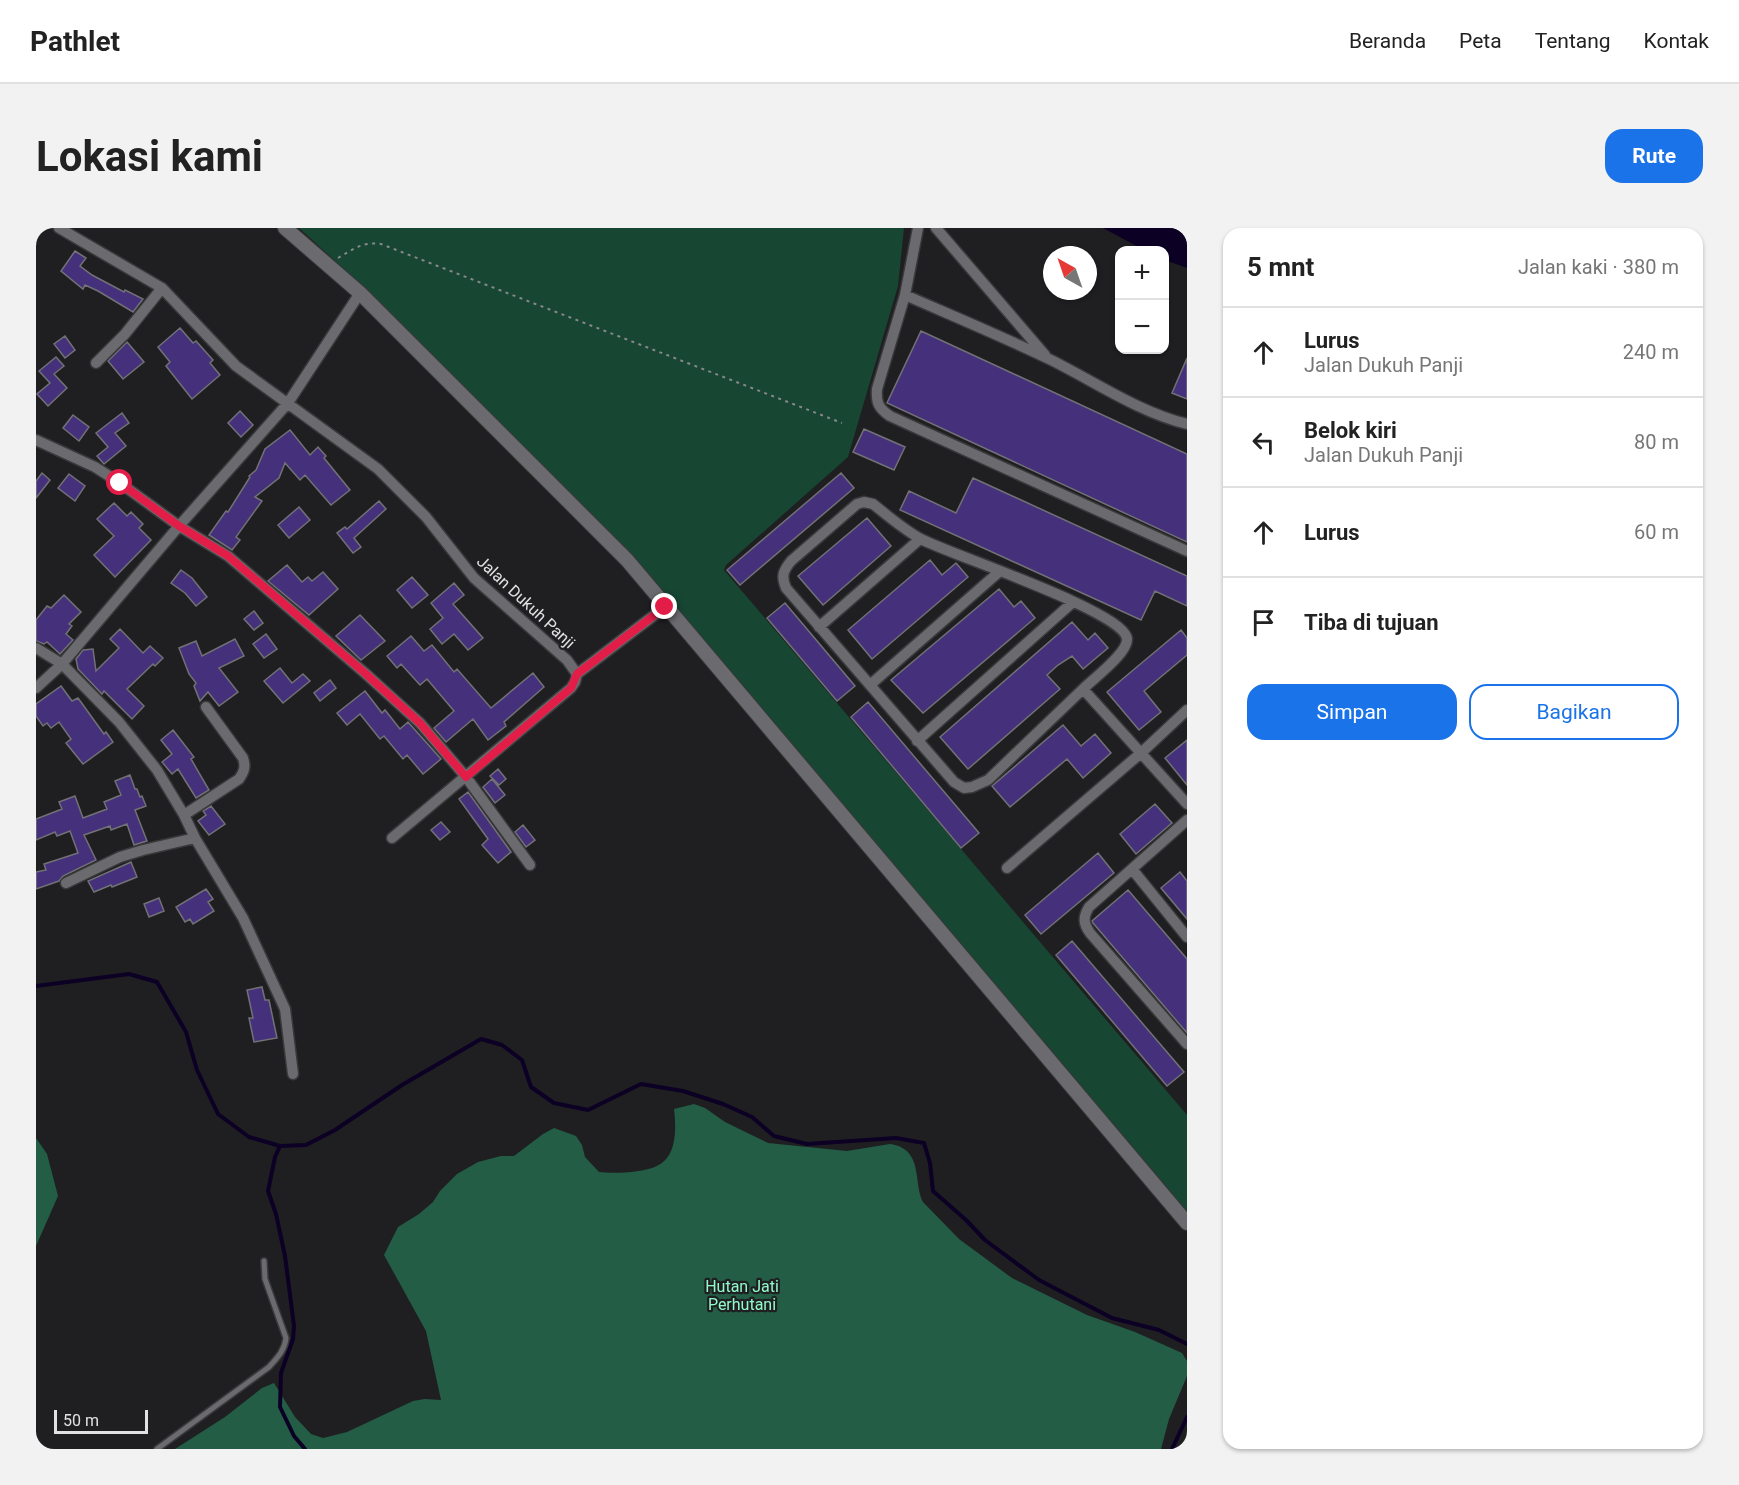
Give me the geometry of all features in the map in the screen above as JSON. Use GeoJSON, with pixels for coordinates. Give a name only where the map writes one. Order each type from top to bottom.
{"type":"FeatureCollection","features":[{"type":"Feature","properties":{"kind":"main road"},"geometry":{"type":"LineString","coordinates":[[285,228],[360,293],[627,560],[1187,1223]]}},
{"type":"Feature","properties":{"kind":"street","name":"Jalan Dukuh Panji"},"geometry":{"type":"LineString","coordinates":[[59,228],[162,288],[236,366],[378,469],[426,517],[474,578],[567,660],[577,674],[571,688],[392,838]]}},
{"type":"Feature","properties":{"kind":"street"},"geometry":{"type":"LineString","coordinates":[[918,228],[905,295],[877,389],[876,399],[883,411],[1187,551]]}},
{"type":"Feature","properties":{"kind":"street"},"geometry":{"type":"LineString","coordinates":[[936,228],[1048,359]]}},
{"type":"Feature","properties":{"kind":"street"},"geometry":{"type":"LineString","coordinates":[[96,363],[125,334],[162,288]]}},
{"type":"Feature","properties":{"kind":"street"},"geometry":{"type":"LineString","coordinates":[[36,688],[62,664],[179,526],[288,403],[360,293]]}},
{"type":"Feature","properties":{"kind":"street"},"geometry":{"type":"LineString","coordinates":[[905,295],[1048,359],[1145,409],[1187,424]]}},
{"type":"Feature","properties":{"kind":"street"},"geometry":{"type":"LineString","coordinates":[[36,440],[95,467],[179,526],[228,556],[366,674],[420,723],[466,777],[530,865]]}},
{"type":"Feature","properties":{"kind":"street"},"geometry":{"type":"LineString","coordinates":[[864,502],[873,504],[920,539],[1074,602],[1117,625],[1126,633],[1127,642],[1123,652],[988,780],[972,787],[964,788],[954,782],[786,588],[783,579],[783,571],[791,561],[857,504],[864,502]]}},
{"type":"Feature","properties":{"kind":"street"},"geometry":{"type":"LineString","coordinates":[[819,627],[920,539]]}},
{"type":"Feature","properties":{"kind":"street"},"geometry":{"type":"LineString","coordinates":[[870,685],[1000,571]]}},
{"type":"Feature","properties":{"kind":"street"},"geometry":{"type":"LineString","coordinates":[[917,741],[1074,602]]}},
{"type":"Feature","properties":{"kind":"street"},"geometry":{"type":"LineString","coordinates":[[577,674],[665,607]]}},
{"type":"Feature","properties":{"kind":"street"},"geometry":{"type":"LineString","coordinates":[[36,648],[62,664],[125,730],[157,770],[243,918],[285,1009],[293,1074]]}},
{"type":"Feature","properties":{"kind":"street"},"geometry":{"type":"LineString","coordinates":[[1083,689],[1187,804]]}},
{"type":"Feature","properties":{"kind":"street"},"geometry":{"type":"LineString","coordinates":[[184,815],[238,779],[246,766],[243,758],[206,707]]}},
{"type":"Feature","properties":{"kind":"street"},"geometry":{"type":"LineString","coordinates":[[1007,868],[1141,753],[1187,710]]}},
{"type":"Feature","properties":{"kind":"street"},"geometry":{"type":"LineString","coordinates":[[1187,820],[1089,907],[1083,916],[1085,926],[1187,1044]]}},
{"type":"Feature","properties":{"kind":"street"},"geometry":{"type":"LineString","coordinates":[[66,883],[120,857],[195,838]]}},
{"type":"Feature","properties":{"kind":"street"},"geometry":{"type":"LineString","coordinates":[[1132,870],[1187,937]]}},
{"type":"Feature","properties":{"kind":"lane"},"geometry":{"type":"LineString","coordinates":[[156,1449],[269,1367],[285,1345],[284,1327],[265,1279],[264,1261]]}},
{"type":"Feature","properties":{"kind":"path"},"geometry":{"type":"LineString","coordinates":[[327,264],[360,245],[381,244],[842,423]]}},
{"type":"Feature","properties":{"kind":"green space"},"geometry":{"type":"Polygon","coordinates":[[[299,228],[904,228],[898,286],[848,457],[726,565],[724,570],[1187,1115],[1187,1211],[632,555],[365,288],[299,228]]]}},
{"type":"Feature","properties":{"kind":"green space","name":"Hutan Jati Perhutani"},"geometry":{"type":"Polygon","coordinates":[[[694,1104],[768,1143],[847,1151],[890,1144],[901,1147],[913,1159],[923,1202],[959,1239],[1012,1278],[1087,1315],[1135,1332],[1182,1353],[1187,1361],[1187,1376],[1169,1419],[1161,1449],[175,1449],[225,1417],[262,1388],[274,1383],[295,1417],[311,1434],[323,1438],[347,1432],[413,1401],[441,1400],[426,1331],[384,1255],[398,1227],[433,1202],[440,1191],[457,1174],[478,1162],[501,1156],[514,1156],[554,1128],[576,1136],[582,1145],[585,1157],[599,1172],[632,1172],[657,1166],[668,1157],[673,1145],[674,1109],[694,1104]]]}},
{"type":"Feature","properties":{"kind":"green space"},"geometry":{"type":"Polygon","coordinates":[[[36,1138],[47,1154],[58,1196],[36,1246],[36,1138]]]}},
{"type":"Feature","properties":{"kind":"shaded area"},"geometry":{"type":"Polygon","coordinates":[[[1103,228],[1187,228],[1187,268],[1169,261],[1169,246],[1137,246],[1103,228]]]}},
{"type":"Feature","properties":{"kind":"building"},"geometry":{"type":"Polygon","coordinates":[[[75,251],[86,258],[80,266],[92,275],[143,299],[133,312],[85,285],[83,289],[61,271],[75,251]]]}},
{"type":"Feature","properties":{"kind":"building"},"geometry":{"type":"Polygon","coordinates":[[[180,328],[193,343],[196,341],[213,360],[210,363],[220,375],[192,399],[166,366],[170,362],[158,347],[180,328]]]}},
{"type":"Feature","properties":{"kind":"building"},"geometry":{"type":"Polygon","coordinates":[[[921,331],[1187,454],[1187,542],[887,403],[921,331]]]}},
{"type":"Feature","properties":{"kind":"building"},"geometry":{"type":"Polygon","coordinates":[[[65,336],[75,350],[65,358],[54,344],[65,336]]]}},
{"type":"Feature","properties":{"kind":"building"},"geometry":{"type":"Polygon","coordinates":[[[127,342],[144,362],[123,379],[108,361],[127,342]]]}},
{"type":"Feature","properties":{"kind":"building"},"geometry":{"type":"Polygon","coordinates":[[[56,357],[64,366],[54,374],[67,388],[48,406],[37,394],[50,383],[39,371],[56,357]]]}},
{"type":"Feature","properties":{"kind":"building"},"geometry":{"type":"Polygon","coordinates":[[[1187,358],[1187,399],[1172,393],[1187,358]]]}},
{"type":"Feature","properties":{"kind":"building"},"geometry":{"type":"Polygon","coordinates":[[[240,411],[253,425],[241,437],[228,423],[240,411]]]}},
{"type":"Feature","properties":{"kind":"building"},"geometry":{"type":"Polygon","coordinates":[[[122,413],[129,423],[115,433],[126,446],[104,464],[97,456],[108,447],[96,433],[122,413]]]}},
{"type":"Feature","properties":{"kind":"building"},"geometry":{"type":"Polygon","coordinates":[[[73,415],[89,427],[79,441],[63,428],[73,415]]]}},
{"type":"Feature","properties":{"kind":"building"},"geometry":{"type":"Polygon","coordinates":[[[864,429],[905,447],[894,470],[853,452],[864,429]]]}},
{"type":"Feature","properties":{"kind":"building"},"geometry":{"type":"Polygon","coordinates":[[[290,430],[310,455],[318,447],[350,490],[331,505],[305,475],[300,480],[285,463],[279,478],[255,497],[262,501],[236,537],[240,540],[232,550],[209,535],[226,511],[228,512],[249,476],[256,470],[265,449],[290,430]]]}},
{"type":"Feature","properties":{"kind":"building"},"geometry":{"type":"Polygon","coordinates":[[[42,473],[50,480],[36,498],[36,481],[42,473]]]}},
{"type":"Feature","properties":{"kind":"building"},"geometry":{"type":"Polygon","coordinates":[[[841,473],[854,488],[740,585],[727,570],[841,473]]]}},
{"type":"Feature","properties":{"kind":"building"},"geometry":{"type":"Polygon","coordinates":[[[69,474],[85,486],[75,501],[58,488],[69,474]]]}},
{"type":"Feature","properties":{"kind":"building"},"geometry":{"type":"Polygon","coordinates":[[[973,478],[1187,576],[1187,606],[1155,591],[1141,620],[900,510],[909,491],[956,513],[973,478]]]}},
{"type":"Feature","properties":{"kind":"building"},"geometry":{"type":"Polygon","coordinates":[[[379,501],[386,509],[354,538],[361,547],[353,553],[337,533],[345,527],[347,529],[379,501]]]}},
{"type":"Feature","properties":{"kind":"building"},"geometry":{"type":"Polygon","coordinates":[[[114,503],[127,516],[131,512],[143,524],[139,528],[151,540],[115,577],[94,555],[114,536],[97,519],[114,503]]]}},
{"type":"Feature","properties":{"kind":"building"},"geometry":{"type":"Polygon","coordinates":[[[299,507],[310,520],[289,538],[278,525],[299,507]]]}},
{"type":"Feature","properties":{"kind":"building"},"geometry":{"type":"Polygon","coordinates":[[[867,518],[891,546],[823,605],[798,576],[867,518]]]}},
{"type":"Feature","properties":{"kind":"building"},"geometry":{"type":"Polygon","coordinates":[[[930,560],[942,575],[956,563],[968,577],[872,659],[848,630],[930,560]]]}},
{"type":"Feature","properties":{"kind":"building"},"geometry":{"type":"Polygon","coordinates":[[[287,565],[302,582],[308,577],[312,581],[323,572],[338,589],[309,615],[268,581],[287,565]]]}},
{"type":"Feature","properties":{"kind":"building"},"geometry":{"type":"Polygon","coordinates":[[[181,570],[192,578],[207,597],[196,606],[185,593],[171,583],[181,570]]]}},
{"type":"Feature","properties":{"kind":"building"},"geometry":{"type":"Polygon","coordinates":[[[412,577],[428,595],[412,608],[397,590],[412,577]]]}},
{"type":"Feature","properties":{"kind":"building"},"geometry":{"type":"Polygon","coordinates":[[[454,583],[464,595],[453,604],[483,638],[468,650],[454,634],[442,644],[430,629],[443,618],[431,603],[454,583]]]}},
{"type":"Feature","properties":{"kind":"building"},"geometry":{"type":"Polygon","coordinates":[[[999,589],[1014,607],[1021,601],[1035,618],[923,713],[891,680],[999,589]]]}},
{"type":"Feature","properties":{"kind":"building"},"geometry":{"type":"Polygon","coordinates":[[[64,595],[81,612],[69,624],[72,626],[66,634],[73,640],[60,654],[47,642],[44,644],[36,641],[36,620],[47,606],[51,608],[64,595]]]}},
{"type":"Feature","properties":{"kind":"building"},"geometry":{"type":"Polygon","coordinates":[[[785,603],[855,686],[837,701],[767,618],[785,603]]]}},
{"type":"Feature","properties":{"kind":"building"},"geometry":{"type":"Polygon","coordinates":[[[254,611],[263,623],[254,630],[244,619],[254,611]]]}},
{"type":"Feature","properties":{"kind":"building"},"geometry":{"type":"Polygon","coordinates":[[[360,615],[385,641],[361,660],[336,636],[360,615]]]}},
{"type":"Feature","properties":{"kind":"building"},"geometry":{"type":"Polygon","coordinates":[[[1072,622],[1088,640],[1095,633],[1108,648],[1083,669],[1072,656],[1058,665],[1047,675],[1060,689],[968,769],[940,737],[1072,622]]]}},
{"type":"Feature","properties":{"kind":"building"},"geometry":{"type":"Polygon","coordinates":[[[120,629],[143,653],[150,646],[163,658],[155,666],[153,664],[127,689],[144,706],[132,719],[104,691],[102,694],[78,669],[76,659],[83,650],[93,649],[96,671],[119,648],[110,639],[120,629]]]}},
{"type":"Feature","properties":{"kind":"building"},"geometry":{"type":"Polygon","coordinates":[[[1181,630],[1187,638],[1187,655],[1144,691],[1161,712],[1139,730],[1107,692],[1181,630]]]}},
{"type":"Feature","properties":{"kind":"building"},"geometry":{"type":"Polygon","coordinates":[[[266,634],[277,649],[264,658],[253,644],[266,634]]]}},
{"type":"Feature","properties":{"kind":"building"},"geometry":{"type":"Polygon","coordinates":[[[411,636],[424,651],[432,645],[454,672],[457,669],[491,708],[533,673],[544,687],[504,722],[506,726],[488,740],[473,719],[446,742],[434,728],[454,711],[427,679],[420,685],[401,664],[397,668],[387,656],[411,636]]]}},
{"type":"Feature","properties":{"kind":"building"},"geometry":{"type":"Polygon","coordinates":[[[235,639],[244,656],[219,668],[238,692],[219,706],[208,692],[200,701],[194,686],[196,683],[189,674],[179,648],[196,641],[202,656],[235,639]]]}},
{"type":"Feature","properties":{"kind":"building"},"geometry":{"type":"Polygon","coordinates":[[[280,668],[292,683],[303,674],[310,681],[283,703],[264,681],[280,668]]]}},
{"type":"Feature","properties":{"kind":"building"},"geometry":{"type":"Polygon","coordinates":[[[330,680],[336,688],[320,701],[314,693],[330,680]]]}},
{"type":"Feature","properties":{"kind":"building"},"geometry":{"type":"Polygon","coordinates":[[[61,686],[72,701],[78,698],[104,734],[106,732],[113,742],[83,764],[66,743],[71,739],[59,722],[51,728],[47,723],[43,726],[36,716],[36,704],[61,686]]]}},
{"type":"Feature","properties":{"kind":"building"},"geometry":{"type":"Polygon","coordinates":[[[365,691],[382,713],[385,710],[400,729],[408,722],[441,759],[423,774],[407,755],[403,759],[384,736],[380,739],[360,714],[347,725],[337,713],[365,691]]]}},
{"type":"Feature","properties":{"kind":"building"},"geometry":{"type":"Polygon","coordinates":[[[868,702],[979,833],[961,848],[851,717],[868,702]]]}},
{"type":"Feature","properties":{"kind":"building"},"geometry":{"type":"Polygon","coordinates":[[[1063,725],[1081,746],[1095,734],[1111,753],[1083,778],[1067,759],[1010,807],[992,786],[1063,725]]]}},
{"type":"Feature","properties":{"kind":"building"},"geometry":{"type":"Polygon","coordinates":[[[173,730],[194,757],[191,759],[209,790],[196,798],[178,769],[172,774],[162,762],[172,754],[161,740],[173,730]]]}},
{"type":"Feature","properties":{"kind":"building"},"geometry":{"type":"Polygon","coordinates":[[[1187,740],[1187,785],[1165,758],[1187,740]]]}},
{"type":"Feature","properties":{"kind":"building"},"geometry":{"type":"Polygon","coordinates":[[[498,769],[506,779],[499,785],[490,776],[498,769]]]}},
{"type":"Feature","properties":{"kind":"building"},"geometry":{"type":"Polygon","coordinates":[[[130,775],[135,789],[140,797],[142,796],[146,806],[135,810],[147,841],[134,845],[127,824],[111,830],[110,826],[84,835],[96,860],[63,876],[59,881],[36,889],[36,872],[46,870],[44,864],[78,853],[70,831],[57,836],[55,832],[36,840],[36,819],[62,809],[59,802],[75,796],[83,818],[107,809],[104,802],[121,795],[115,781],[130,775]]]}},
{"type":"Feature","properties":{"kind":"building"},"geometry":{"type":"Polygon","coordinates":[[[492,779],[505,795],[495,803],[483,787],[492,779]]]}},
{"type":"Feature","properties":{"kind":"building"},"geometry":{"type":"Polygon","coordinates":[[[468,792],[511,852],[498,863],[482,845],[488,839],[459,799],[468,792]]]}},
{"type":"Feature","properties":{"kind":"building"},"geometry":{"type":"Polygon","coordinates":[[[1155,804],[1172,823],[1136,854],[1120,834],[1155,804]]]}},
{"type":"Feature","properties":{"kind":"building"},"geometry":{"type":"Polygon","coordinates":[[[211,806],[225,824],[209,835],[198,821],[206,815],[203,811],[211,806]]]}},
{"type":"Feature","properties":{"kind":"building"},"geometry":{"type":"Polygon","coordinates":[[[441,822],[450,832],[440,840],[431,830],[441,822]]]}},
{"type":"Feature","properties":{"kind":"building"},"geometry":{"type":"Polygon","coordinates":[[[523,825],[535,840],[526,847],[515,832],[523,825]]]}},
{"type":"Feature","properties":{"kind":"building"},"geometry":{"type":"Polygon","coordinates":[[[1098,853],[1114,873],[1041,934],[1025,915],[1098,853]]]}},
{"type":"Feature","properties":{"kind":"building"},"geometry":{"type":"Polygon","coordinates":[[[131,862],[137,877],[94,892],[88,881],[131,862]]]}},
{"type":"Feature","properties":{"kind":"building"},"geometry":{"type":"Polygon","coordinates":[[[1180,872],[1187,881],[1187,919],[1161,888],[1180,872]]]}},
{"type":"Feature","properties":{"kind":"building"},"geometry":{"type":"Polygon","coordinates":[[[206,889],[213,899],[208,902],[214,911],[193,924],[190,919],[185,922],[176,907],[206,889]]]}},
{"type":"Feature","properties":{"kind":"building"},"geometry":{"type":"Polygon","coordinates":[[[1128,890],[1187,959],[1187,1033],[1092,921],[1128,890]]]}},
{"type":"Feature","properties":{"kind":"building"},"geometry":{"type":"Polygon","coordinates":[[[159,898],[164,911],[149,917],[144,904],[159,898]]]}},
{"type":"Feature","properties":{"kind":"building"},"geometry":{"type":"Polygon","coordinates":[[[1072,941],[1184,1072],[1167,1086],[1056,955],[1072,941]]]}},
{"type":"Feature","properties":{"kind":"building"},"geometry":{"type":"Polygon","coordinates":[[[262,987],[265,1000],[269,1000],[277,1038],[254,1042],[249,1018],[253,1018],[247,990],[262,987]]]}},
{"type":"Feature","properties":{"kind":"waterway"},"geometry":{"type":"LineString","coordinates":[[36,986],[129,974],[157,982],[186,1032],[197,1070],[218,1114],[249,1137],[280,1146],[306,1145],[335,1130],[402,1085],[481,1039],[502,1045],[522,1060],[531,1087],[554,1103],[588,1110],[641,1084],[683,1091],[723,1104],[752,1117],[774,1136],[807,1144],[896,1138],[924,1143],[930,1163],[933,1191],[985,1240],[1039,1280],[1112,1318],[1159,1330],[1187,1344]]}},
{"type":"Feature","properties":{"kind":"waterway"},"geometry":{"type":"LineString","coordinates":[[280,1146],[275,1157],[268,1191],[276,1214],[285,1256],[294,1326],[293,1339],[281,1373],[280,1407],[294,1436],[305,1449]]}},
{"type":"Feature","properties":{"kind":"waterway"},"geometry":{"type":"LineString","coordinates":[[1172,1449],[1187,1417]]}},
{"type":"Feature","properties":{"kind":"route"},"geometry":{"type":"LineString","coordinates":[[120,483],[179,526],[228,556],[420,723],[466,777],[571,688],[577,674],[665,607]]}}]}
